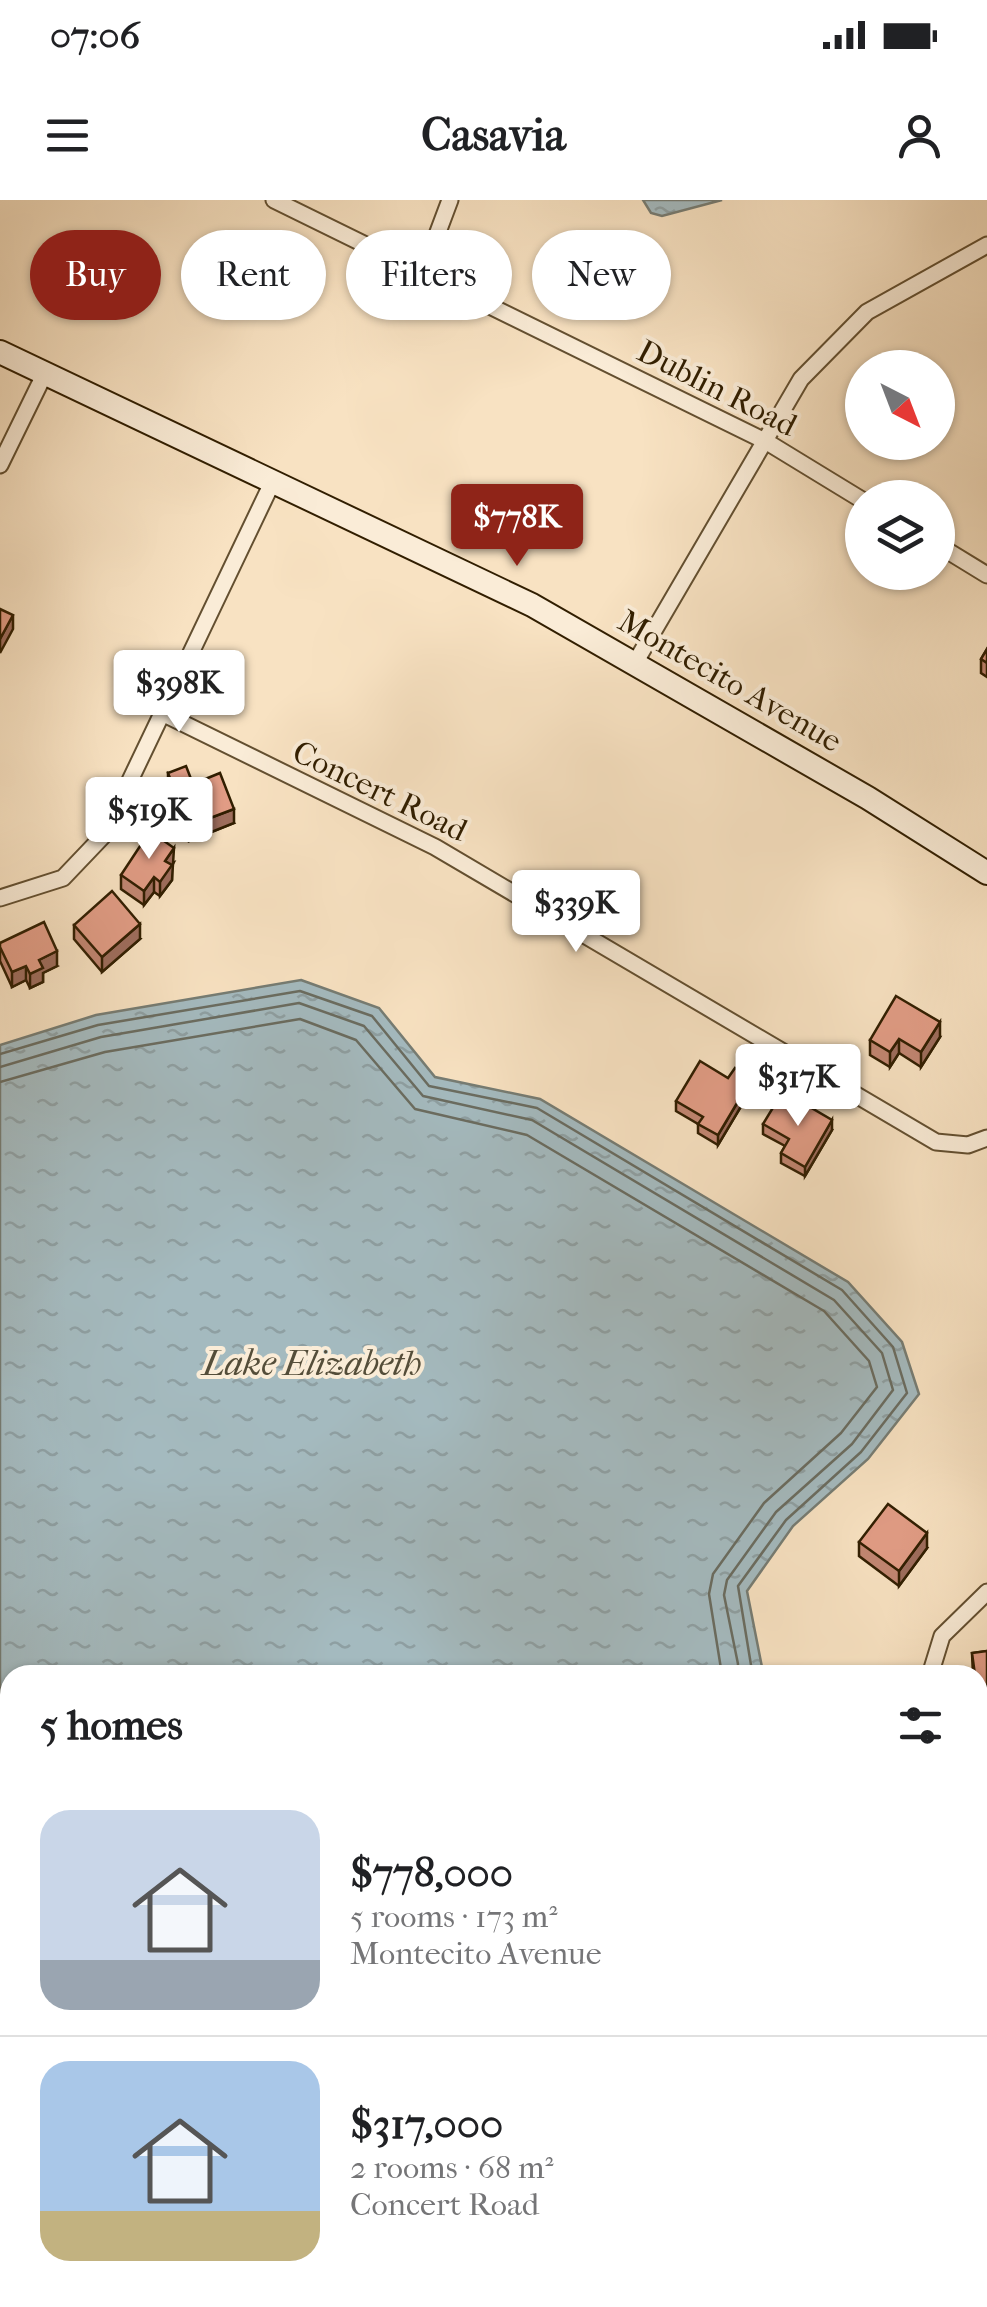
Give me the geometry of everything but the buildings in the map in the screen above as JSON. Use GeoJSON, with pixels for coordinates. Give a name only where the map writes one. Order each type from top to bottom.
{"type":"FeatureCollection","features":[{"type":"Feature","properties":{"kind":"street","name":"Dublin Road"},"geometry":{"type":"LineString","coordinates":[[274,200],[346,235]]}},
{"type":"Feature","properties":{"kind":"street"},"geometry":{"type":"LineString","coordinates":[[439,230],[450,200]]}},
{"type":"Feature","properties":{"kind":"street"},"geometry":{"type":"LineString","coordinates":[[635,663],[801,378],[867,312],[987,245]]}},
{"type":"Feature","properties":{"kind":"street","name":"Dublin Road"},"geometry":{"type":"LineString","coordinates":[[512,316],[766,442],[845,490]]}},
{"type":"Feature","properties":{"kind":"street","name":"Montecito Avenue"},"geometry":{"type":"LineString","coordinates":[[0,352],[532,605],[868,798],[987,873]]}},
{"type":"Feature","properties":{"kind":"street"},"geometry":{"type":"LineString","coordinates":[[0,465],[45,373]]}},
{"type":"Feature","properties":{"kind":"street"},"geometry":{"type":"LineString","coordinates":[[0,898],[63,878],[104,835],[272,483]]}},
{"type":"Feature","properties":{"kind":"street"},"geometry":{"type":"LineString","coordinates":[[955,555],[987,574]]}},
{"type":"Feature","properties":{"kind":"street","name":"Concert Road"},"geometry":{"type":"LineString","coordinates":[[164,714],[435,847],[936,1142],[968,1145],[987,1138]]}},
{"type":"Feature","properties":{"kind":"street"},"geometry":{"type":"LineString","coordinates":[[933,1665],[942,1636],[987,1592]]}},
{"type":"Feature","properties":{"kind":"water"},"geometry":{"type":"Polygon","coordinates":[[[643,200],[722,200],[662,216],[651,213],[643,200]]]}},
{"type":"Feature","properties":{"kind":"water","name":"Lake Elizabeth"},"geometry":{"type":"Polygon","coordinates":[[[301,980],[379,1008],[435,1077],[540,1099],[848,1282],[902,1342],[919,1394],[868,1459],[793,1526],[747,1591],[762,1665],[0,1665],[0,1045],[96,1015],[301,980]]]}}]}
